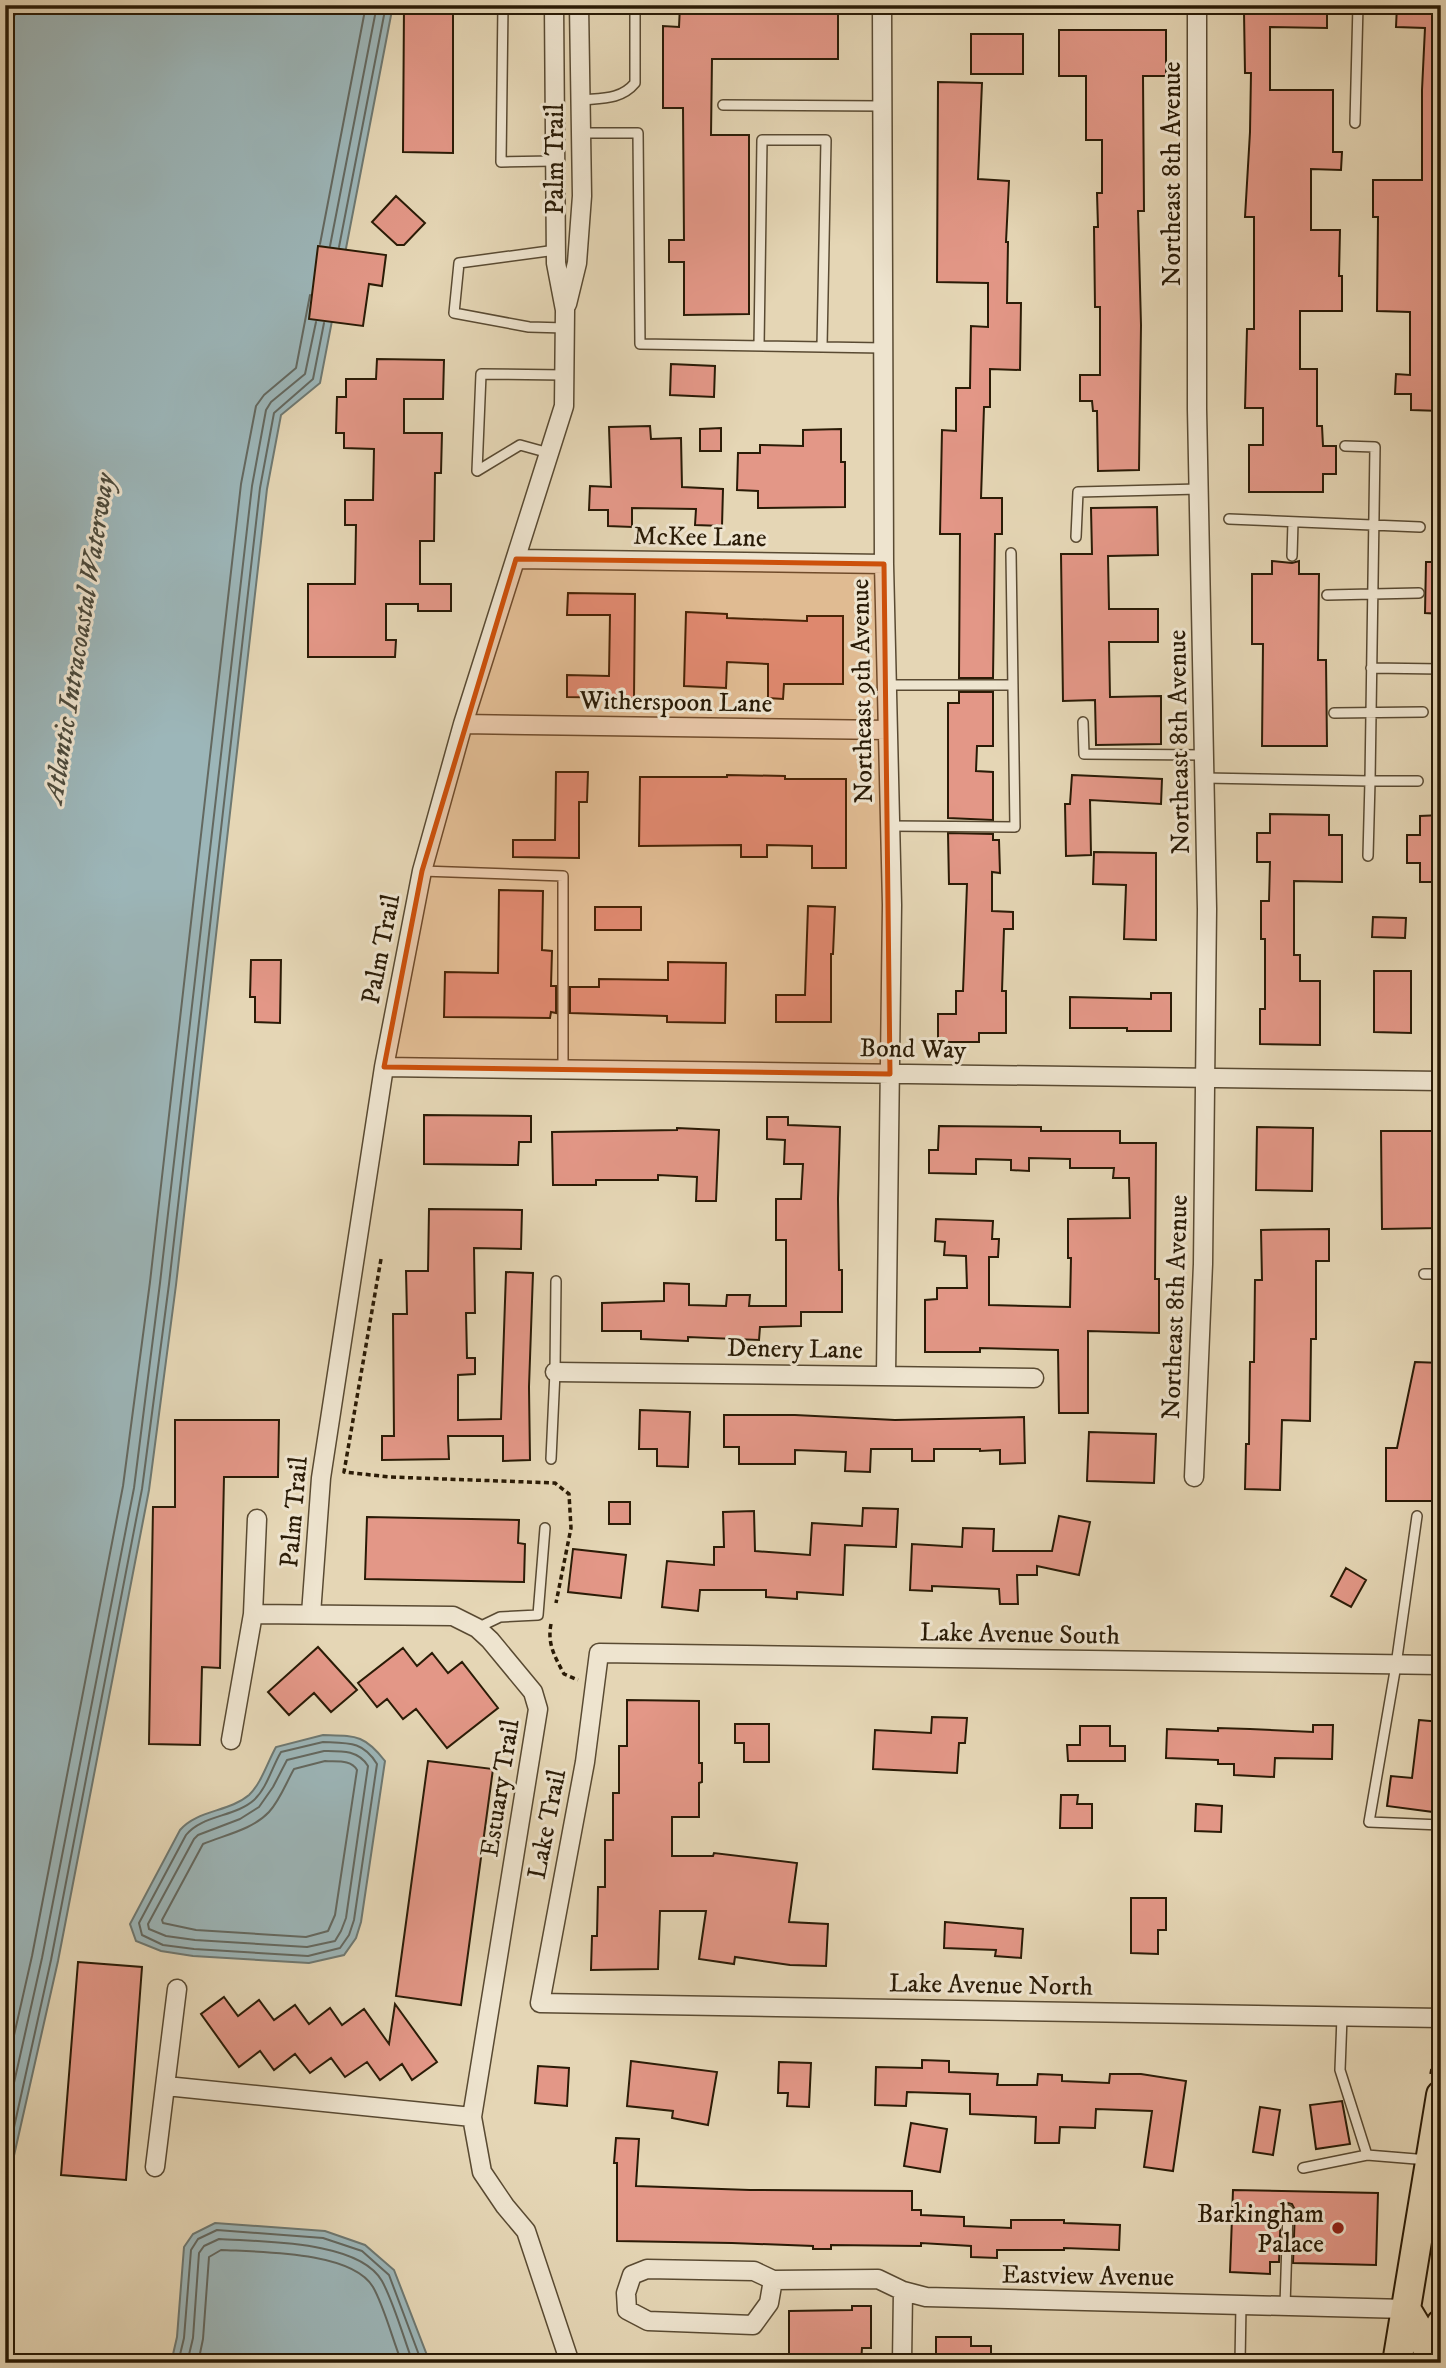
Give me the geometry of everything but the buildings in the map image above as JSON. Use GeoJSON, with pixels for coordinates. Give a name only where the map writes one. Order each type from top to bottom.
{"type":"FeatureCollection","features":[{"type":"Feature","properties":{"kind":"main road"},"geometry":{"type":"LineString","coordinates":[[1397,2363],[1441,2095]]}},
{"type":"Feature","properties":{"kind":"main road"},"geometry":{"type":"LineString","coordinates":[[1406,2309],[1434,2363]]}},
{"type":"Feature","properties":{"kind":"main road"},"geometry":{"type":"LineString","coordinates":[[1434,2363],[1441,2324]]}},
{"type":"Feature","properties":{"kind":"street","name":"Palm Trail"},"geometry":{"type":"LineString","coordinates":[[311,1614],[321,1478],[384,1067],[422,871],[463,724],[564,406],[565,319],[556,263],[554,5]]}},
{"type":"Feature","properties":{"kind":"street","name":"Palm Trail"},"geometry":{"type":"LineString","coordinates":[[565,319],[577,263],[582,196],[579,5]]}},
{"type":"Feature","properties":{"kind":"street","name":"Northeast 9th Avenue"},"geometry":{"type":"LineString","coordinates":[[881,5],[884,564],[892,905],[886,1375]]}},
{"type":"Feature","properties":{"kind":"street","name":"Northeast 8th Avenue"},"geometry":{"type":"LineString","coordinates":[[1194,1477],[1203,1264],[1207,909],[1199,489],[1197,5]]}},
{"type":"Feature","properties":{"kind":"street","name":"McKee Lane"},"geometry":{"type":"LineString","coordinates":[[516,559],[884,564]]}},
{"type":"Feature","properties":{"kind":"street","name":"Witherspoon Lane"},"geometry":{"type":"LineString","coordinates":[[463,724],[887,730]]}},
{"type":"Feature","properties":{"kind":"street","name":"Bond Way"},"geometry":{"type":"LineString","coordinates":[[384,1067],[1441,1081]]}},
{"type":"Feature","properties":{"kind":"street","name":"Denery Lane"},"geometry":{"type":"LineString","coordinates":[[555,1372],[1034,1378]]}},
{"type":"Feature","properties":{"kind":"street"},"geometry":{"type":"LineString","coordinates":[[232,1740],[253,1614],[257,1520]]}},
{"type":"Feature","properties":{"kind":"street","name":"Estuary Trail"},"geometry":{"type":"LineString","coordinates":[[253,1614],[453,1616],[477,1628],[533,1692],[538,1709],[472,2117],[482,2172],[526,2231],[570,2363]]}},
{"type":"Feature","properties":{"kind":"street","name":"Lake Avenue South"},"geometry":{"type":"LineString","coordinates":[[599,1653],[1441,1665]]}},
{"type":"Feature","properties":{"kind":"street","name":"Lake Trail"},"geometry":{"type":"LineString","coordinates":[[540,2003],[585,1762],[599,1653]]}},
{"type":"Feature","properties":{"kind":"street"},"geometry":{"type":"LineString","coordinates":[[155,2167],[177,1989]]}},
{"type":"Feature","properties":{"kind":"street","name":"Lake Avenue North"},"geometry":{"type":"LineString","coordinates":[[540,2003],[1441,2018]]}},
{"type":"Feature","properties":{"kind":"street"},"geometry":{"type":"LineString","coordinates":[[166,2086],[472,2117]]}},
{"type":"Feature","properties":{"kind":"street","name":"Eastview Avenue"},"geometry":{"type":"LineString","coordinates":[[773,2280],[769,2303],[753,2325],[648,2322],[627,2310],[626,2293],[632,2275],[647,2269],[754,2271],[773,2280],[878,2279],[903,2291],[926,2297],[1406,2309]]}},
{"type":"Feature","properties":{"kind":"street"},"geometry":{"type":"LineString","coordinates":[[902,2363],[903,2291]]}},
{"type":"Feature","properties":{"kind":"lane"},"geometry":{"type":"LineString","coordinates":[[503,5],[501,162],[554,161]]}},
{"type":"Feature","properties":{"kind":"lane"},"geometry":{"type":"LineString","coordinates":[[580,100],[617,97],[635,83],[635,5]]}},
{"type":"Feature","properties":{"kind":"lane"},"geometry":{"type":"LineString","coordinates":[[1356,123],[1357,5]]}},
{"type":"Feature","properties":{"kind":"lane"},"geometry":{"type":"LineString","coordinates":[[723,105],[882,106]]}},
{"type":"Feature","properties":{"kind":"lane"},"geometry":{"type":"LineString","coordinates":[[581,133],[638,133],[640,344],[883,348]]}},
{"type":"Feature","properties":{"kind":"lane"},"geometry":{"type":"LineString","coordinates":[[759,346],[762,140],[826,140],[822,347]]}},
{"type":"Feature","properties":{"kind":"lane"},"geometry":{"type":"LineString","coordinates":[[556,250],[459,263],[454,313],[529,327],[565,319]]}},
{"type":"Feature","properties":{"kind":"lane"},"geometry":{"type":"LineString","coordinates":[[549,453],[520,445],[477,471],[481,374],[565,375]]}},
{"type":"Feature","properties":{"kind":"lane"},"geometry":{"type":"LineString","coordinates":[[1345,446],[1375,447],[1368,856]]}},
{"type":"Feature","properties":{"kind":"lane"},"geometry":{"type":"LineString","coordinates":[[1076,537],[1078,492],[1199,489]]}},
{"type":"Feature","properties":{"kind":"lane"},"geometry":{"type":"LineString","coordinates":[[1229,519],[1420,527]]}},
{"type":"Feature","properties":{"kind":"lane"},"geometry":{"type":"LineString","coordinates":[[1292,556],[1293,522]]}},
{"type":"Feature","properties":{"kind":"lane"},"geometry":{"type":"LineString","coordinates":[[890,826],[1015,827],[1011,553]]}},
{"type":"Feature","properties":{"kind":"lane"},"geometry":{"type":"LineString","coordinates":[[1327,595],[1419,593]]}},
{"type":"Feature","properties":{"kind":"lane"},"geometry":{"type":"LineString","coordinates":[[1371,668],[1441,669]]}},
{"type":"Feature","properties":{"kind":"lane"},"geometry":{"type":"LineString","coordinates":[[886,685],[1013,685]]}},
{"type":"Feature","properties":{"kind":"lane"},"geometry":{"type":"LineString","coordinates":[[1334,713],[1423,712]]}},
{"type":"Feature","properties":{"kind":"lane"},"geometry":{"type":"LineString","coordinates":[[1083,722],[1084,754],[1204,755]]}},
{"type":"Feature","properties":{"kind":"lane"},"geometry":{"type":"LineString","coordinates":[[1205,778],[1419,781]]}},
{"type":"Feature","properties":{"kind":"lane"},"geometry":{"type":"LineString","coordinates":[[422,871],[563,876],[563,1069]]}},
{"type":"Feature","properties":{"kind":"lane"},"geometry":{"type":"LineString","coordinates":[[1424,1273],[1441,1274]]}},
{"type":"Feature","properties":{"kind":"lane"},"geometry":{"type":"LineString","coordinates":[[551,1459],[555,1281]]}},
{"type":"Feature","properties":{"kind":"lane"},"geometry":{"type":"LineString","coordinates":[[1417,1516],[1396,1665],[1369,1822],[1441,1825]]}},
{"type":"Feature","properties":{"kind":"lane"},"geometry":{"type":"LineString","coordinates":[[477,1628],[500,1617],[538,1615],[545,1528]]}},
{"type":"Feature","properties":{"kind":"lane"},"geometry":{"type":"LineString","coordinates":[[1342,2017],[1340,2070],[1367,2155]]}},
{"type":"Feature","properties":{"kind":"lane"},"geometry":{"type":"LineString","coordinates":[[1303,2168],[1367,2155],[1430,2160]]}},
{"type":"Feature","properties":{"kind":"lane"},"geometry":{"type":"LineString","coordinates":[[1285,2306],[1288,2210]]}},
{"type":"Feature","properties":{"kind":"lane"},"geometry":{"type":"LineString","coordinates":[[1240,2363],[1241,2305]]}},
{"type":"Feature","properties":{"kind":"path"},"geometry":{"type":"LineString","coordinates":[[381,1259],[344,1472],[390,1477],[555,1483],[569,1494],[571,1528],[555,1607]]}},
{"type":"Feature","properties":{"kind":"path"},"geometry":{"type":"LineString","coordinates":[[552,1620],[548,1638],[552,1652],[564,1674],[580,1681]]}},
{"type":"Feature","properties":{"kind":"highlighted area"},"geometry":{"type":"Polygon","coordinates":[[[516,559],[884,564],[890,1074],[384,1067],[422,871],[516,559]]]}},
{"type":"Feature","properties":{"kind":"water","name":"Atlantic Intracoastal Waterway"},"geometry":{"type":"Polygon","coordinates":[[[22,5],[393,5],[320,383],[281,415],[267,489],[176,1285],[149,1490],[58,1961],[13,2160],[5,2247],[5,29],[22,5]]]}},
{"type":"Feature","properties":{"kind":"water"},"geometry":{"type":"Polygon","coordinates":[[[323,1735],[358,1738],[371,1746],[385,1761],[361,1922],[356,1938],[344,1955],[309,1963],[193,1956],[161,1951],[136,1941],[130,1924],[180,1830],[195,1818],[232,1805],[249,1795],[261,1779],[276,1747],[323,1735]]]}},
{"type":"Feature","properties":{"kind":"water"},"geometry":{"type":"Polygon","coordinates":[[[215,2223],[325,2231],[365,2245],[394,2270],[430,2363],[171,2363],[177,2337],[184,2247],[193,2234],[215,2223]]]}},
{"type":"Feature","properties":{"kind":"place","name":"Barkingham Palace"},"geometry":{"type":"Point","coordinates":[1338,2228]}}]}
